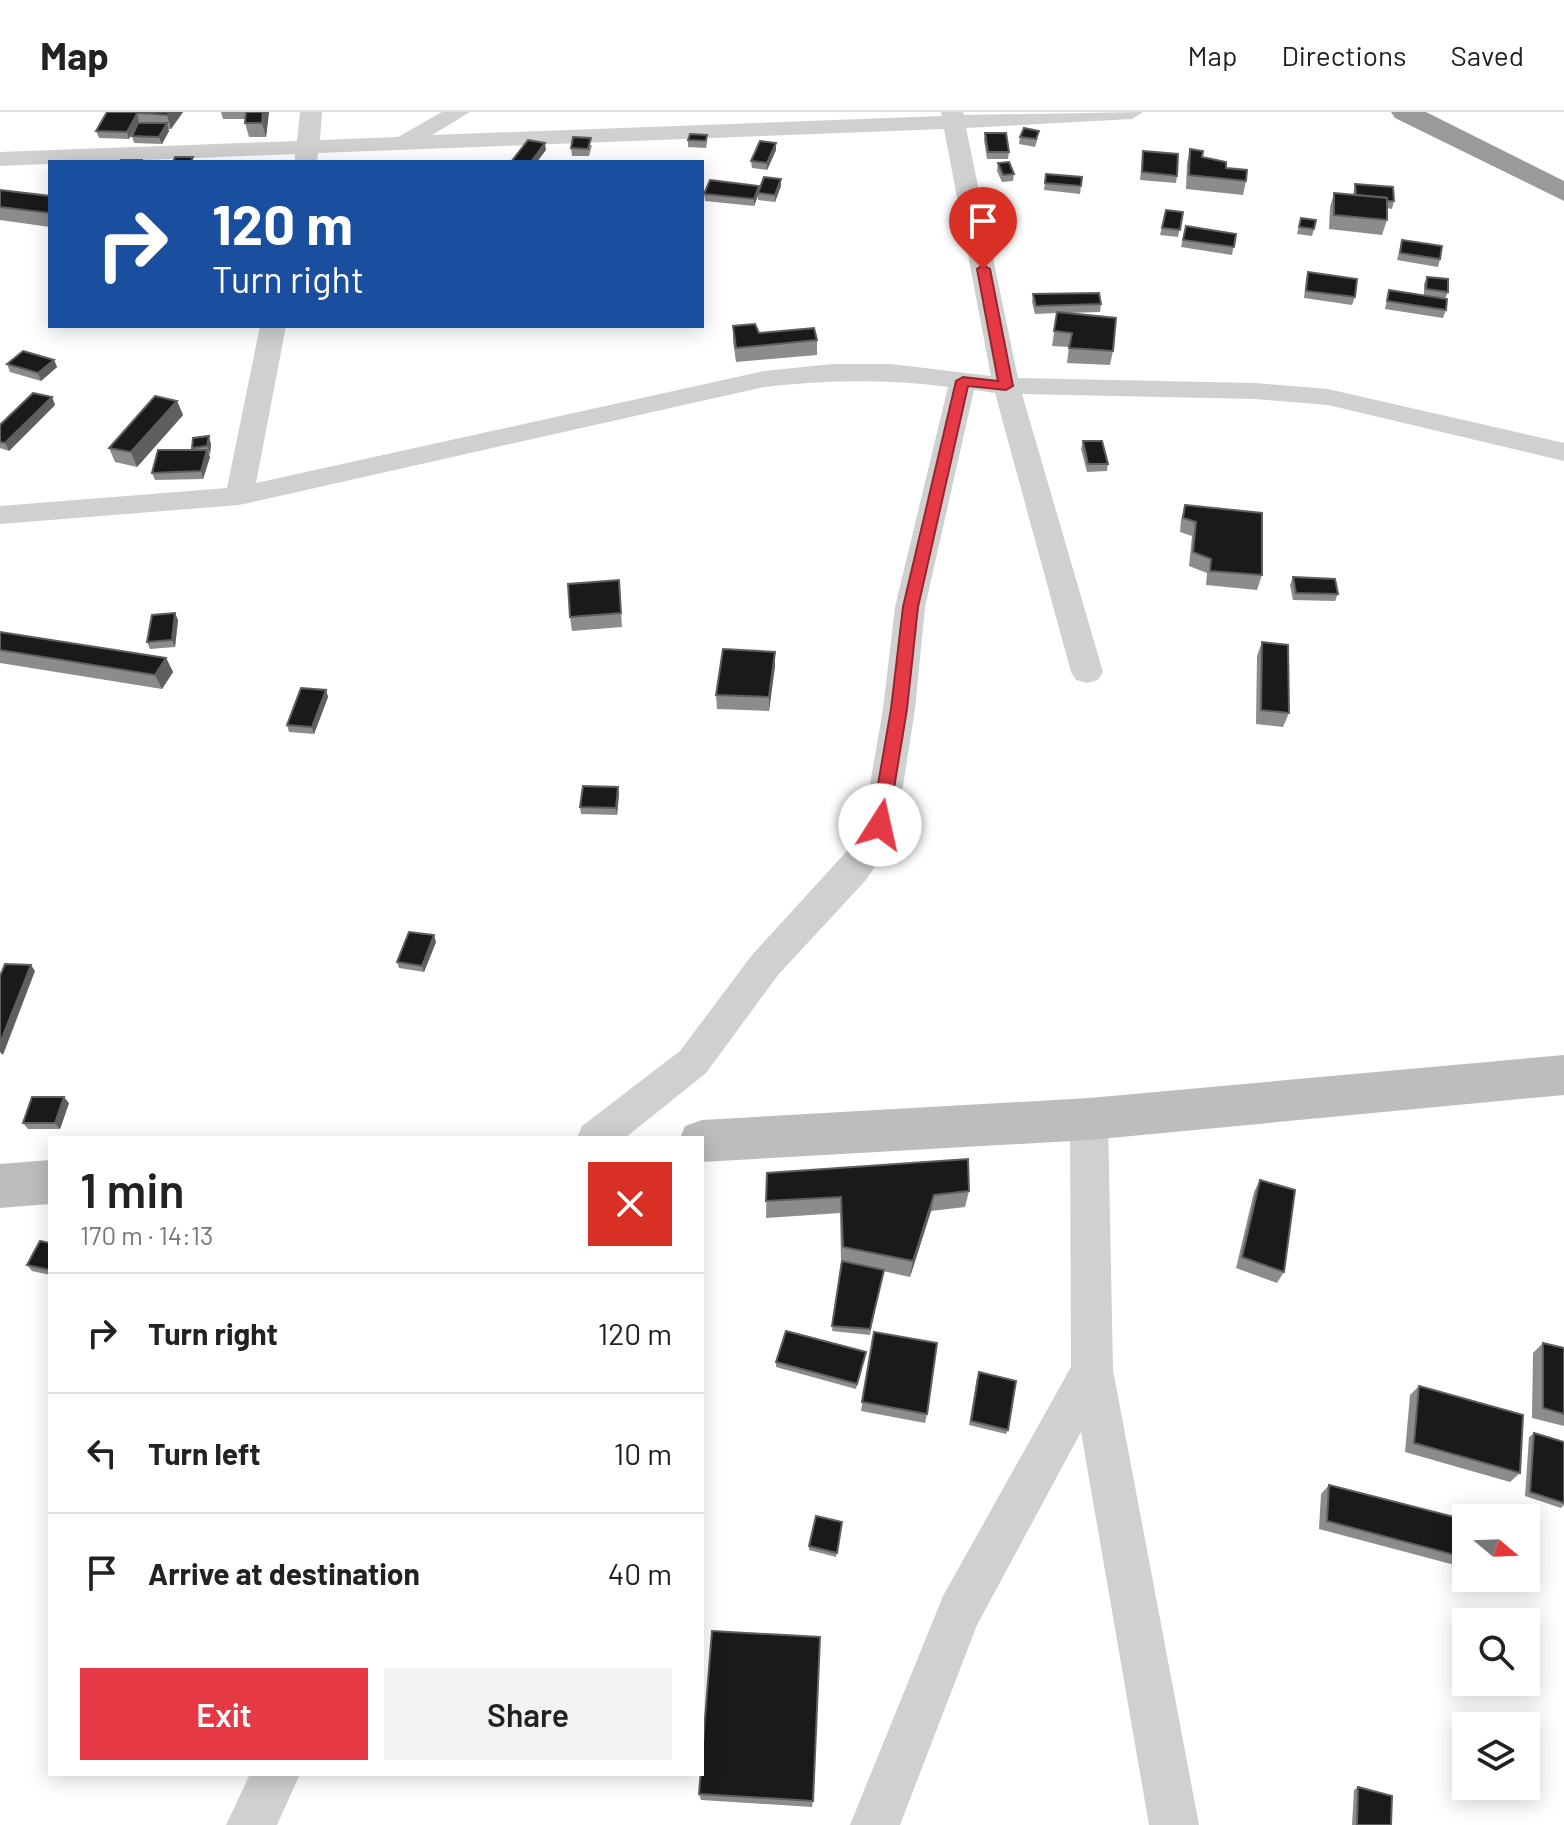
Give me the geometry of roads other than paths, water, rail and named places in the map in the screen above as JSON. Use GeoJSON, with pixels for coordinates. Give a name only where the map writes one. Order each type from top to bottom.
{"type":"FeatureCollection","features":[{"type":"Feature","properties":{"kind":"highway"},"geometry":{"type":"LineString","coordinates":[[1414,113],[1564,192]]}},
{"type":"Feature","properties":{"kind":"street"},"geometry":{"type":"LineString","coordinates":[[307,154],[311,112]]}},
{"type":"Feature","properties":{"kind":"street"},"geometry":{"type":"LineString","coordinates":[[400,144],[459,112]]}},
{"type":"Feature","properties":{"kind":"street"},"geometry":{"type":"LineString","coordinates":[[0,159],[307,154],[400,144],[953,117],[1132,112]]}},
{"type":"Feature","properties":{"kind":"street"},"geometry":{"type":"LineString","coordinates":[[953,117],[1006,386],[1087,672]]}},
{"type":"Feature","properties":{"kind":"street"},"geometry":{"type":"LineString","coordinates":[[239,496],[273,328]]}},
{"type":"Feature","properties":{"kind":"street"},"geometry":{"type":"LineString","coordinates":[[0,515],[239,496],[764,379],[861,372],[1006,386],[1255,391],[1328,397],[1564,452]]}},
{"type":"Feature","properties":{"kind":"street"},"geometry":{"type":"LineString","coordinates":[[599,1136],[693,1062],[765,965],[854,870],[872,846],[880,825],[899,709],[910,607],[963,381]]}},
{"type":"Feature","properties":{"kind":"street"},"geometry":{"type":"LineString","coordinates":[[704,1141],[1089,1119],[1564,1075]]}},
{"type":"Feature","properties":{"kind":"street"},"geometry":{"type":"LineString","coordinates":[[1089,1119],[1092,1370],[1174,1825]]}},
{"type":"Feature","properties":{"kind":"street"},"geometry":{"type":"LineString","coordinates":[[0,1186],[48,1182]]}},
{"type":"Feature","properties":{"kind":"street"},"geometry":{"type":"LineString","coordinates":[[875,1825],[959,1612],[1092,1370]]}},
{"type":"Feature","properties":{"kind":"street"},"geometry":{"type":"LineString","coordinates":[[251,1825],[275,1776]]}}]}
